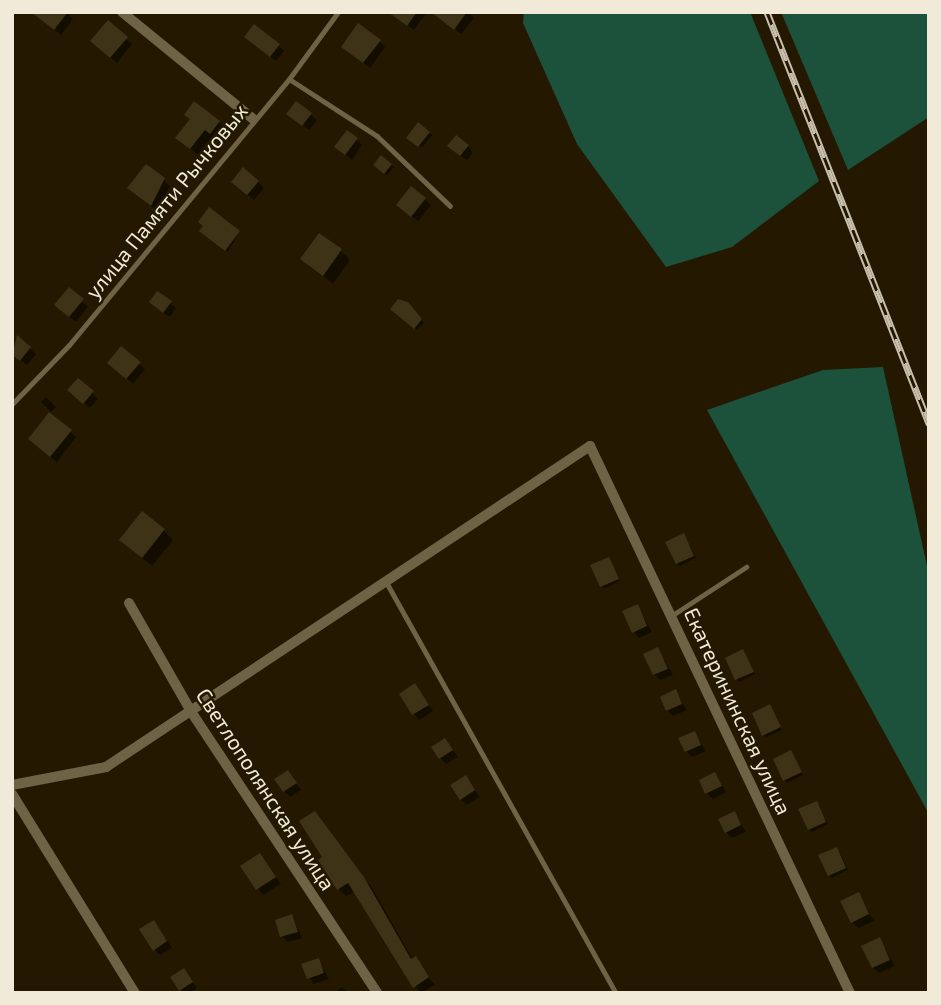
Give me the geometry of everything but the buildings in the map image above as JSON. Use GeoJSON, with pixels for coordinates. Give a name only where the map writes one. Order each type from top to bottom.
{"type":"FeatureCollection","features":[{"type":"Feature","properties":{"kind":"street"},"geometry":{"type":"LineString","coordinates":[[122,12],[253,119]]}},
{"type":"Feature","properties":{"kind":"street","name":"Екатерининская улица"},"geometry":{"type":"LineString","coordinates":[[386,582],[590,446],[850,993]]}},
{"type":"Feature","properties":{"kind":"street"},"geometry":{"type":"LineString","coordinates":[[12,785],[106,767],[192,713],[386,582]]}},
{"type":"Feature","properties":{"kind":"street","name":"Светлополянская улица"},"geometry":{"type":"LineString","coordinates":[[129,603],[192,713],[377,993]]}},
{"type":"Feature","properties":{"kind":"street"},"geometry":{"type":"LineString","coordinates":[[12,794],[90,913],[135,993]]}},
{"type":"Feature","properties":{"kind":"lane","name":"улица Памяти Рычковых"},"geometry":{"type":"LineString","coordinates":[[12,404],[69,345],[253,119],[289,79],[338,12]]}},
{"type":"Feature","properties":{"kind":"lane"},"geometry":{"type":"LineString","coordinates":[[289,79],[377,136],[450,206]]}},
{"type":"Feature","properties":{"kind":"lane"},"geometry":{"type":"LineString","coordinates":[[671,616],[746,567]]}},
{"type":"Feature","properties":{"kind":"lane"},"geometry":{"type":"LineString","coordinates":[[386,582],[616,993]]}},
{"type":"Feature","properties":{"kind":"green space"},"geometry":{"type":"Polygon","coordinates":[[[524,12],[750,12],[819,181],[732,247],[666,267],[577,144],[523,23],[524,12]]]}},
{"type":"Feature","properties":{"kind":"green space"},"geometry":{"type":"Polygon","coordinates":[[[781,12],[929,12],[929,117],[848,170],[781,12]]]}},
{"type":"Feature","properties":{"kind":"green space"},"geometry":{"type":"Polygon","coordinates":[[[883,367],[929,575],[929,814],[707,410],[823,370],[883,367]]]}},
{"type":"Feature","properties":{"kind":"railway"},"geometry":{"type":"LineString","coordinates":[[767,12],[929,424]]}}]}
